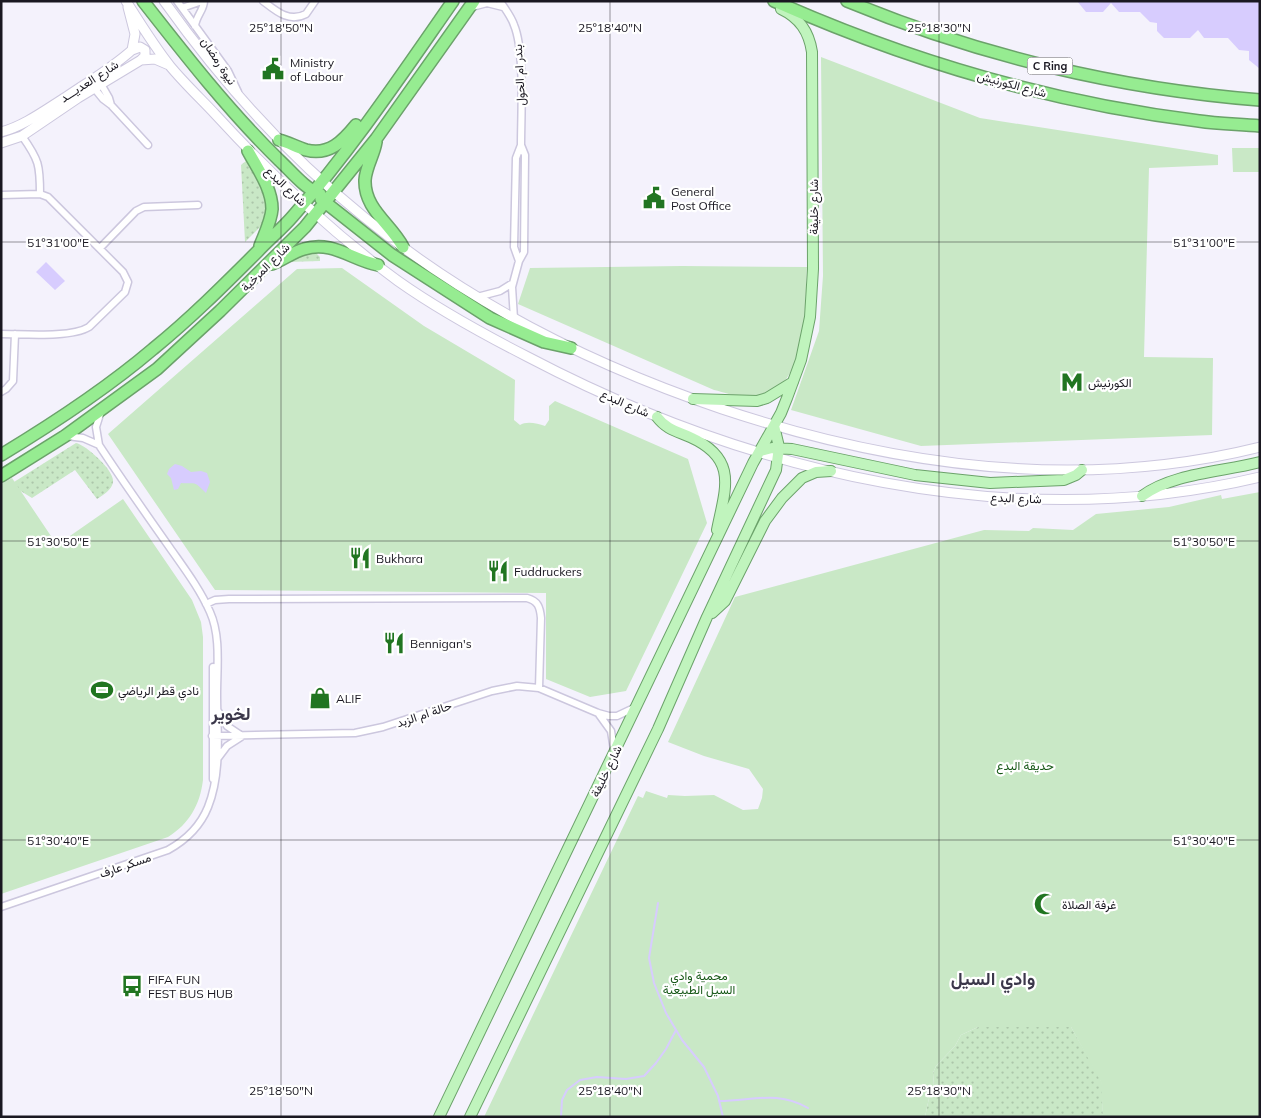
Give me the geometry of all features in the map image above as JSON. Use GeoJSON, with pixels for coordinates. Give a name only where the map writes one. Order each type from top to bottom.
{"type":"FeatureCollection","features":[{"type":"Feature","properties":{"kind":"highway"},"geometry":{"type":"LineString","coordinates":[[143,1],[222,99],[266,147],[314,191],[326,194],[334,191]]}},
{"type":"Feature","properties":{"kind":"highway","name":"شارع المرخية"},"geometry":{"type":"LineString","coordinates":[[1,455],[70,411],[119,376],[152,350],[219,291],[293,216],[303,202],[323,181],[377,110],[453,1]]}},
{"type":"Feature","properties":{"kind":"highway","name":"شارع الكورنيش"},"geometry":{"type":"LineString","coordinates":[[774,1],[839,29],[879,43],[974,74],[1033,90],[1107,106],[1201,122],[1260,126]]}},
{"type":"Feature","properties":{"kind":"highway","name":"C Ring"},"geometry":{"type":"LineString","coordinates":[[847,1],[936,34],[994,52],[1056,68],[1140,85],[1260,100]]}},
{"type":"Feature","properties":{"kind":"highway","name":"شارع المرخية"},"geometry":{"type":"LineString","coordinates":[[1,476],[65,436],[164,362],[193,337],[305,227],[376,139],[471,5]]}},
{"type":"Feature","properties":{"kind":"highway"},"geometry":{"type":"LineString","coordinates":[[279,140],[304,149],[318,152],[324,151],[338,145],[364,116],[377,110]]}},
{"type":"Feature","properties":{"kind":"highway"},"geometry":{"type":"LineString","coordinates":[[376,139],[366,174],[367,194],[378,214],[403,247]]}},
{"type":"Feature","properties":{"kind":"highway"},"geometry":{"type":"LineString","coordinates":[[248,150],[268,189],[271,203],[271,214],[258,251]]}},
{"type":"Feature","properties":{"kind":"highway"},"geometry":{"type":"LineString","coordinates":[[303,202],[315,198],[326,202],[392,255],[490,318],[544,342],[571,348]]}},
{"type":"Feature","properties":{"kind":"highway"},"geometry":{"type":"LineString","coordinates":[[265,267],[299,250],[316,246],[333,248],[364,262],[378,265]]}},
{"type":"Feature","properties":{"kind":"main road"},"geometry":{"type":"LineString","coordinates":[[164,1],[240,98],[279,140],[365,218],[403,247],[476,297],[514,319],[571,348],[652,384],[774,426],[868,449],[944,463],[1008,469],[1082,470],[1162,464],[1260,447]]}},
{"type":"Feature","properties":{"kind":"main road","name":"شارع خليفة"},"geometry":{"type":"LineString","coordinates":[[439,1117],[716,541],[760,451],[781,413],[807,336],[812,295],[812,52],[807,32],[800,22],[791,13],[769,1]]}},
{"type":"Feature","properties":{"kind":"main road"},"geometry":{"type":"LineString","coordinates":[[127,2],[129,17],[135,34],[132,50]]}},
{"type":"Feature","properties":{"kind":"main road","name":"شارع البدع"},"geometry":{"type":"LineString","coordinates":[[127,2],[170,65],[248,150],[316,213],[378,265],[424,298],[498,341],[585,386],[657,417],[760,451]]}},
{"type":"Feature","properties":{"kind":"main road"},"geometry":{"type":"LineString","coordinates":[[132,50],[140,47],[145,50],[145,56],[141,60]]}},
{"type":"Feature","properties":{"kind":"main road","name":"شارع العديـــد"},"geometry":{"type":"LineString","coordinates":[[1,132],[19,126],[108,69],[132,50]]}},
{"type":"Feature","properties":{"kind":"main road"},"geometry":{"type":"LineString","coordinates":[[141,60],[155,59],[170,65]]}},
{"type":"Feature","properties":{"kind":"main road","name":"شارع العديـــد"},"geometry":{"type":"LineString","coordinates":[[1,143],[22,136],[141,60]]}},
{"type":"Feature","properties":{"kind":"main road"},"geometry":{"type":"LineString","coordinates":[[693,399],[757,401],[767,398],[793,382]]}},
{"type":"Feature","properties":{"kind":"main road"},"geometry":{"type":"LineString","coordinates":[[657,417],[668,428],[708,448],[723,468],[726,488],[716,541]]}},
{"type":"Feature","properties":{"kind":"main road"},"geometry":{"type":"LineString","coordinates":[[470,1117],[658,728],[707,617],[776,470],[779,452],[774,426]]}},
{"type":"Feature","properties":{"kind":"main road"},"geometry":{"type":"LineString","coordinates":[[760,451],[802,450],[915,475],[990,483],[1064,480],[1082,470]]}},
{"type":"Feature","properties":{"kind":"main road","name":"شارع البدع"},"geometry":{"type":"LineString","coordinates":[[779,452],[831,470],[879,482],[990,497],[1074,500],[1142,496],[1180,492],[1260,476]]}},
{"type":"Feature","properties":{"kind":"main road"},"geometry":{"type":"LineString","coordinates":[[1142,496],[1164,483],[1260,462]]}},
{"type":"Feature","properties":{"kind":"main road"},"geometry":{"type":"LineString","coordinates":[[707,617],[725,601],[765,521],[782,498],[802,478],[816,472],[831,470]]}},
{"type":"Feature","properties":{"kind":"street","name":"نيوة رمضان"},"geometry":{"type":"LineString","coordinates":[[177,1],[228,71],[240,98]]}},
{"type":"Feature","properties":{"kind":"street","name":"نيوة رمضان"},"geometry":{"type":"LineString","coordinates":[[182,8],[203,1],[204,5],[197,16],[195,26]]}},
{"type":"Feature","properties":{"kind":"street"},"geometry":{"type":"LineString","coordinates":[[263,1],[283,15],[292,18],[306,14],[315,1]]}},
{"type":"Feature","properties":{"kind":"street","name":"بندر ام الحول"},"geometry":{"type":"LineString","coordinates":[[500,1],[514,25],[518,40],[521,145],[525,155],[524,247],[513,283],[514,319]]}},
{"type":"Feature","properties":{"kind":"street"},"geometry":{"type":"LineString","coordinates":[[471,5],[487,3],[504,8]]}},
{"type":"Feature","properties":{"kind":"street"},"geometry":{"type":"LineString","coordinates":[[98,86],[102,100],[111,105],[148,146]]}},
{"type":"Feature","properties":{"kind":"street"},"geometry":{"type":"LineString","coordinates":[[22,136],[38,161],[40,194]]}},
{"type":"Feature","properties":{"kind":"street"},"geometry":{"type":"LineString","coordinates":[[1,195],[40,194],[52,200],[127,278],[128,285],[125,292],[90,327],[82,331],[68,334],[1,334]]}},
{"type":"Feature","properties":{"kind":"street"},"geometry":{"type":"LineString","coordinates":[[100,248],[136,211],[144,207],[198,205]]}},
{"type":"Feature","properties":{"kind":"street"},"geometry":{"type":"LineString","coordinates":[[476,297],[500,291],[513,283]]}},
{"type":"Feature","properties":{"kind":"street"},"geometry":{"type":"LineString","coordinates":[[1,392],[13,381],[15,334]]}},
{"type":"Feature","properties":{"kind":"street"},"geometry":{"type":"LineString","coordinates":[[99,445],[96,427],[102,410]]}},
{"type":"Feature","properties":{"kind":"street"},"geometry":{"type":"LineString","coordinates":[[65,436],[83,438],[99,445]]}},
{"type":"Feature","properties":{"kind":"street","name":"مسكر عارف"},"geometry":{"type":"LineString","coordinates":[[99,445],[198,588],[212,616],[216,637],[217,710],[212,775],[214,783]]}},
{"type":"Feature","properties":{"kind":"street"},"geometry":{"type":"LineString","coordinates":[[206,604],[215,600],[229,599],[527,598],[533,600],[540,609],[539,688]]}},
{"type":"Feature","properties":{"kind":"street","name":"مسكر عارف"},"geometry":{"type":"LineString","coordinates":[[1,907],[158,854],[177,845],[193,832],[204,816],[211,800],[217,759],[212,636],[206,604]]}},
{"type":"Feature","properties":{"kind":"street","name":"حالة ام الزبد"},"geometry":{"type":"LineString","coordinates":[[215,736],[355,733],[383,728],[503,688],[517,686],[539,688],[598,714],[609,716],[618,716],[637,707]]}},
{"type":"Feature","properties":{"kind":"street"},"geometry":{"type":"LineString","coordinates":[[217,710],[227,726],[243,736],[227,746],[217,759]]}},
{"type":"Feature","properties":{"kind":"street"},"geometry":{"type":"LineString","coordinates":[[598,714],[611,731],[615,753]]}},
{"type":"Feature","properties":{"kind":"green space"},"geometry":{"type":"Polygon","coordinates":[[[821,57],[980,118],[1218,155],[1218,165],[1149,168],[1144,357],[1213,358],[1212,435],[921,446],[791,410],[819,331],[823,276],[821,57]]]}},
{"type":"Feature","properties":{"kind":"green space"},"geometry":{"type":"Polygon","coordinates":[[[1232,148],[1260,148],[1260,172],[1233,172],[1232,148]]]}},
{"type":"Feature","properties":{"kind":"green space"},"geometry":{"type":"Polygon","coordinates":[[[246,161],[265,188],[266,221],[245,242],[241,165],[246,161]]]}},
{"type":"Feature","properties":{"kind":"green space"},"geometry":{"type":"Polygon","coordinates":[[[315,252],[320,257],[320,261],[288,262],[294,254],[315,252]]]}},
{"type":"Feature","properties":{"kind":"green space"},"geometry":{"type":"Polygon","coordinates":[[[807,267],[805,315],[799,349],[787,378],[777,389],[751,397],[735,396],[714,390],[518,304],[530,268],[807,267]]]}},
{"type":"Feature","properties":{"kind":"green space"},"geometry":{"type":"Polygon","coordinates":[[[342,268],[424,326],[515,380],[514,420],[520,425],[532,423],[545,426],[549,420],[549,406],[555,401],[688,459],[707,523],[626,691],[590,697],[546,679],[546,593],[215,590],[108,434],[297,269],[342,268]]]}},
{"type":"Feature","properties":{"kind":"green space"},"geometry":{"type":"Polygon","coordinates":[[[76,443],[93,453],[105,465],[113,482],[107,492],[97,499],[75,470],[32,498],[19,490],[14,482],[76,443]]]}},
{"type":"Feature","properties":{"kind":"green space","name":"نادي قطر الرياضي"},"geometry":{"type":"Polygon","coordinates":[[[12,478],[57,545],[123,499],[192,600],[201,622],[203,637],[203,780],[196,806],[188,820],[168,837],[1,894],[1,484],[12,478]]]}},
{"type":"Feature","properties":{"kind":"green space","name":"حديقة البدع"},"geometry":{"type":"Polygon","coordinates":[[[1260,492],[1260,1117],[1103,1117],[1101,1082],[1071,1027],[978,1027],[961,1035],[955,1046],[936,1066],[933,1073],[934,1088],[929,1098],[925,1117],[484,1117],[638,796],[643,798],[646,791],[667,798],[668,795],[714,795],[743,810],[758,809],[763,789],[749,769],[704,756],[668,742],[735,597],[984,530],[1029,531],[1033,528],[1073,530],[1096,514],[1169,507],[1221,495],[1222,499],[1260,492]]]}},
{"type":"Feature","properties":{"kind":"green space"},"geometry":{"type":"Polygon","coordinates":[[[978,1027],[1071,1027],[1100,1078],[1103,1117],[925,1117],[929,1098],[934,1088],[933,1073],[936,1066],[955,1046],[961,1035],[978,1027]]]}},
{"type":"Feature","properties":{"kind":"shaded area"},"geometry":{"type":"Polygon","coordinates":[[[1077,1],[1260,1],[1260,69],[1249,60],[1249,51],[1239,50],[1228,38],[1204,38],[1198,30],[1190,38],[1164,38],[1157,31],[1157,23],[1150,22],[1140,12],[1119,12],[1111,3],[1103,12],[1086,12],[1077,1]]]}},
{"type":"Feature","properties":{"kind":"shaded area"},"geometry":{"type":"Polygon","coordinates":[[[46,262],[65,281],[55,290],[36,272],[46,262]]]}},
{"type":"Feature","properties":{"kind":"shaded area"},"geometry":{"type":"Polygon","coordinates":[[[175,464],[191,472],[201,471],[207,473],[210,482],[206,493],[197,484],[193,483],[181,483],[178,489],[174,490],[171,478],[167,474],[169,469],[175,464]]]}},
{"type":"Feature","properties":{"kind":"waterway"},"geometry":{"type":"LineString","coordinates":[[658,903],[649,958],[654,983],[666,1013],[682,1040],[704,1067],[718,1096],[723,1117]]}},
{"type":"Feature","properties":{"kind":"waterway"},"geometry":{"type":"LineString","coordinates":[[561,1117],[562,1100],[567,1090],[580,1080],[597,1077],[626,1079],[644,1076],[666,1049],[676,1030]]}},
{"type":"Feature","properties":{"kind":"waterway"},"geometry":{"type":"LineString","coordinates":[[719,1101],[775,1098],[786,1099],[808,1108]]}},
{"type":"Feature","properties":{"kind":"place","name":"Ministry of Labour"},"geometry":{"type":"Point","coordinates":[273,69]}},
{"type":"Feature","properties":{"kind":"place","name":"General Post Office"},"geometry":{"type":"Point","coordinates":[654,198]}},
{"type":"Feature","properties":{"kind":"place","name":"الكورنيش"},"geometry":{"type":"Point","coordinates":[1072,382]}},
{"type":"Feature","properties":{"kind":"place","name":"Bukhara"},"geometry":{"type":"Point","coordinates":[360,558]}},
{"type":"Feature","properties":{"kind":"place","name":"Fuddruckers"},"geometry":{"type":"Point","coordinates":[498,571]}},
{"type":"Feature","properties":{"kind":"place","name":"Bennigan's"},"geometry":{"type":"Point","coordinates":[394,643]}},
{"type":"Feature","properties":{"kind":"place","name":"نادي قطر الرياضي"},"geometry":{"type":"Point","coordinates":[102,690]}},
{"type":"Feature","properties":{"kind":"place","name":"ALIF"},"geometry":{"type":"Point","coordinates":[320,698]}},
{"type":"Feature","properties":{"kind":"place","name":"غرفة الصلاة"},"geometry":{"type":"Point","coordinates":[1045,904]}},
{"type":"Feature","properties":{"kind":"place","name":"FIFA FUN FEST BUS HUB"},"geometry":{"type":"Point","coordinates":[132,986]}},
{"type":"Feature","properties":{"kind":"district","name":"لخوير"},"geometry":{"type":"Point","coordinates":[231,713]}},
{"type":"Feature","properties":{"kind":"district","name":"وادي السيل"},"geometry":{"type":"Point","coordinates":[993,978]}},
{"type":"Feature","properties":{"kind":"park label","name":"محمية وادي السيل الطبيعية"},"geometry":{"type":"Point","coordinates":[699,982]}}]}
